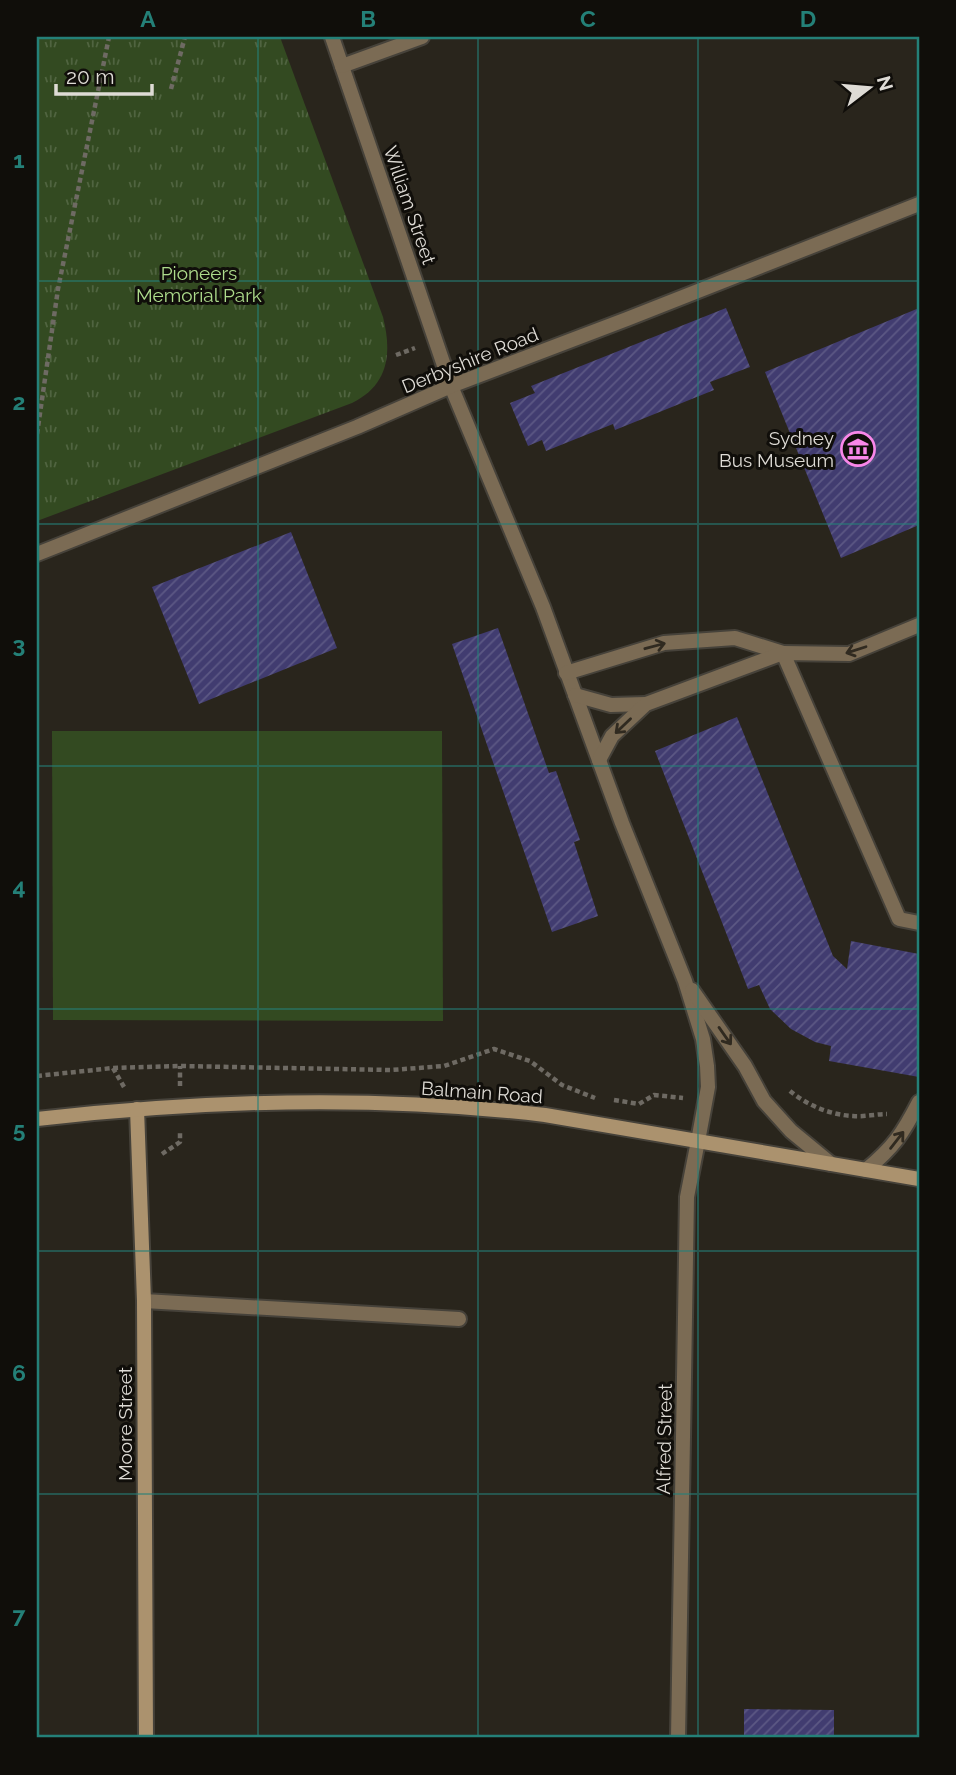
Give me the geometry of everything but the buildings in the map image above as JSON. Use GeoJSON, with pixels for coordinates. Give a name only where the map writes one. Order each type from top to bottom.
{"type":"FeatureCollection","features":[{"type":"Feature","properties":{"kind":"main road","name":"Balmain Road"},"geometry":{"type":"LineString","coordinates":[[37,1119],[137,1109],[295,1104],[492,1109],[545,1115],[919,1179]]}},
{"type":"Feature","properties":{"kind":"main road","name":"Moore Street"},"geometry":{"type":"LineString","coordinates":[[137,1109],[144,1301],[146,1738]]}},
{"type":"Feature","properties":{"kind":"street","name":"William Street"},"geometry":{"type":"LineString","coordinates":[[332,37],[450,386],[543,607],[685,981]]}},
{"type":"Feature","properties":{"kind":"street"},"geometry":{"type":"LineString","coordinates":[[342,66],[422,37]]}},
{"type":"Feature","properties":{"kind":"street","name":"Derbyshire Road"},"geometry":{"type":"LineString","coordinates":[[37,554],[357,427],[450,386],[919,204]]}},
{"type":"Feature","properties":{"kind":"street"},"geometry":{"type":"LineString","coordinates":[[566,673],[664,643],[735,638],[783,653],[849,654],[919,625]]}},
{"type":"Feature","properties":{"kind":"street"},"geometry":{"type":"LineString","coordinates":[[575,695],[611,705],[646,704],[783,653]]}},
{"type":"Feature","properties":{"kind":"street"},"geometry":{"type":"LineString","coordinates":[[783,653],[899,919],[919,923]]}},
{"type":"Feature","properties":{"kind":"street"},"geometry":{"type":"LineString","coordinates":[[599,760],[612,736],[646,704]]}},
{"type":"Feature","properties":{"kind":"street"},"geometry":{"type":"LineString","coordinates":[[685,981],[745,1066],[764,1101],[791,1131],[831,1164]]}},
{"type":"Feature","properties":{"kind":"street","name":"Alfred Street"},"geometry":{"type":"LineString","coordinates":[[678,1738],[687,1197],[708,1087],[703,1040],[685,981]]}},
{"type":"Feature","properties":{"kind":"street"},"geometry":{"type":"LineString","coordinates":[[866,1170],[888,1152],[905,1130],[916,1108]]}},
{"type":"Feature","properties":{"kind":"street"},"geometry":{"type":"LineString","coordinates":[[144,1301],[459,1319]]}},
{"type":"Feature","properties":{"kind":"path"},"geometry":{"type":"LineString","coordinates":[[37,434],[58,289],[109,37]]}},
{"type":"Feature","properties":{"kind":"path"},"geometry":{"type":"LineString","coordinates":[[171,89],[185,37]]}},
{"type":"Feature","properties":{"kind":"path"},"geometry":{"type":"LineString","coordinates":[[37,1076],[113,1068],[180,1066],[391,1070],[444,1066],[494,1049],[530,1061],[562,1085],[597,1098]]}},
{"type":"Feature","properties":{"kind":"path"},"geometry":{"type":"LineString","coordinates":[[784,1087],[805,1103],[835,1113],[854,1116],[916,1108]]}},
{"type":"Feature","properties":{"kind":"path"},"geometry":{"type":"LineString","coordinates":[[607,1100],[639,1104],[654,1095],[663,1094]]}},
{"type":"Feature","properties":{"kind":"green space","name":"Pioneers Memorial Park"},"geometry":{"type":"Polygon","coordinates":[[[37,37],[280,37],[383,317],[387,355],[385,367],[374,387],[352,403],[37,521],[37,37]]]}},
{"type":"Feature","properties":{"kind":"green space"},"geometry":{"type":"Polygon","coordinates":[[[52,731],[442,731],[443,1021],[53,1020],[52,731]]]}},
{"type":"Feature","properties":{"kind":"place","name":"Sydney Bus Museum"},"geometry":{"type":"Point","coordinates":[858,449]}}]}
